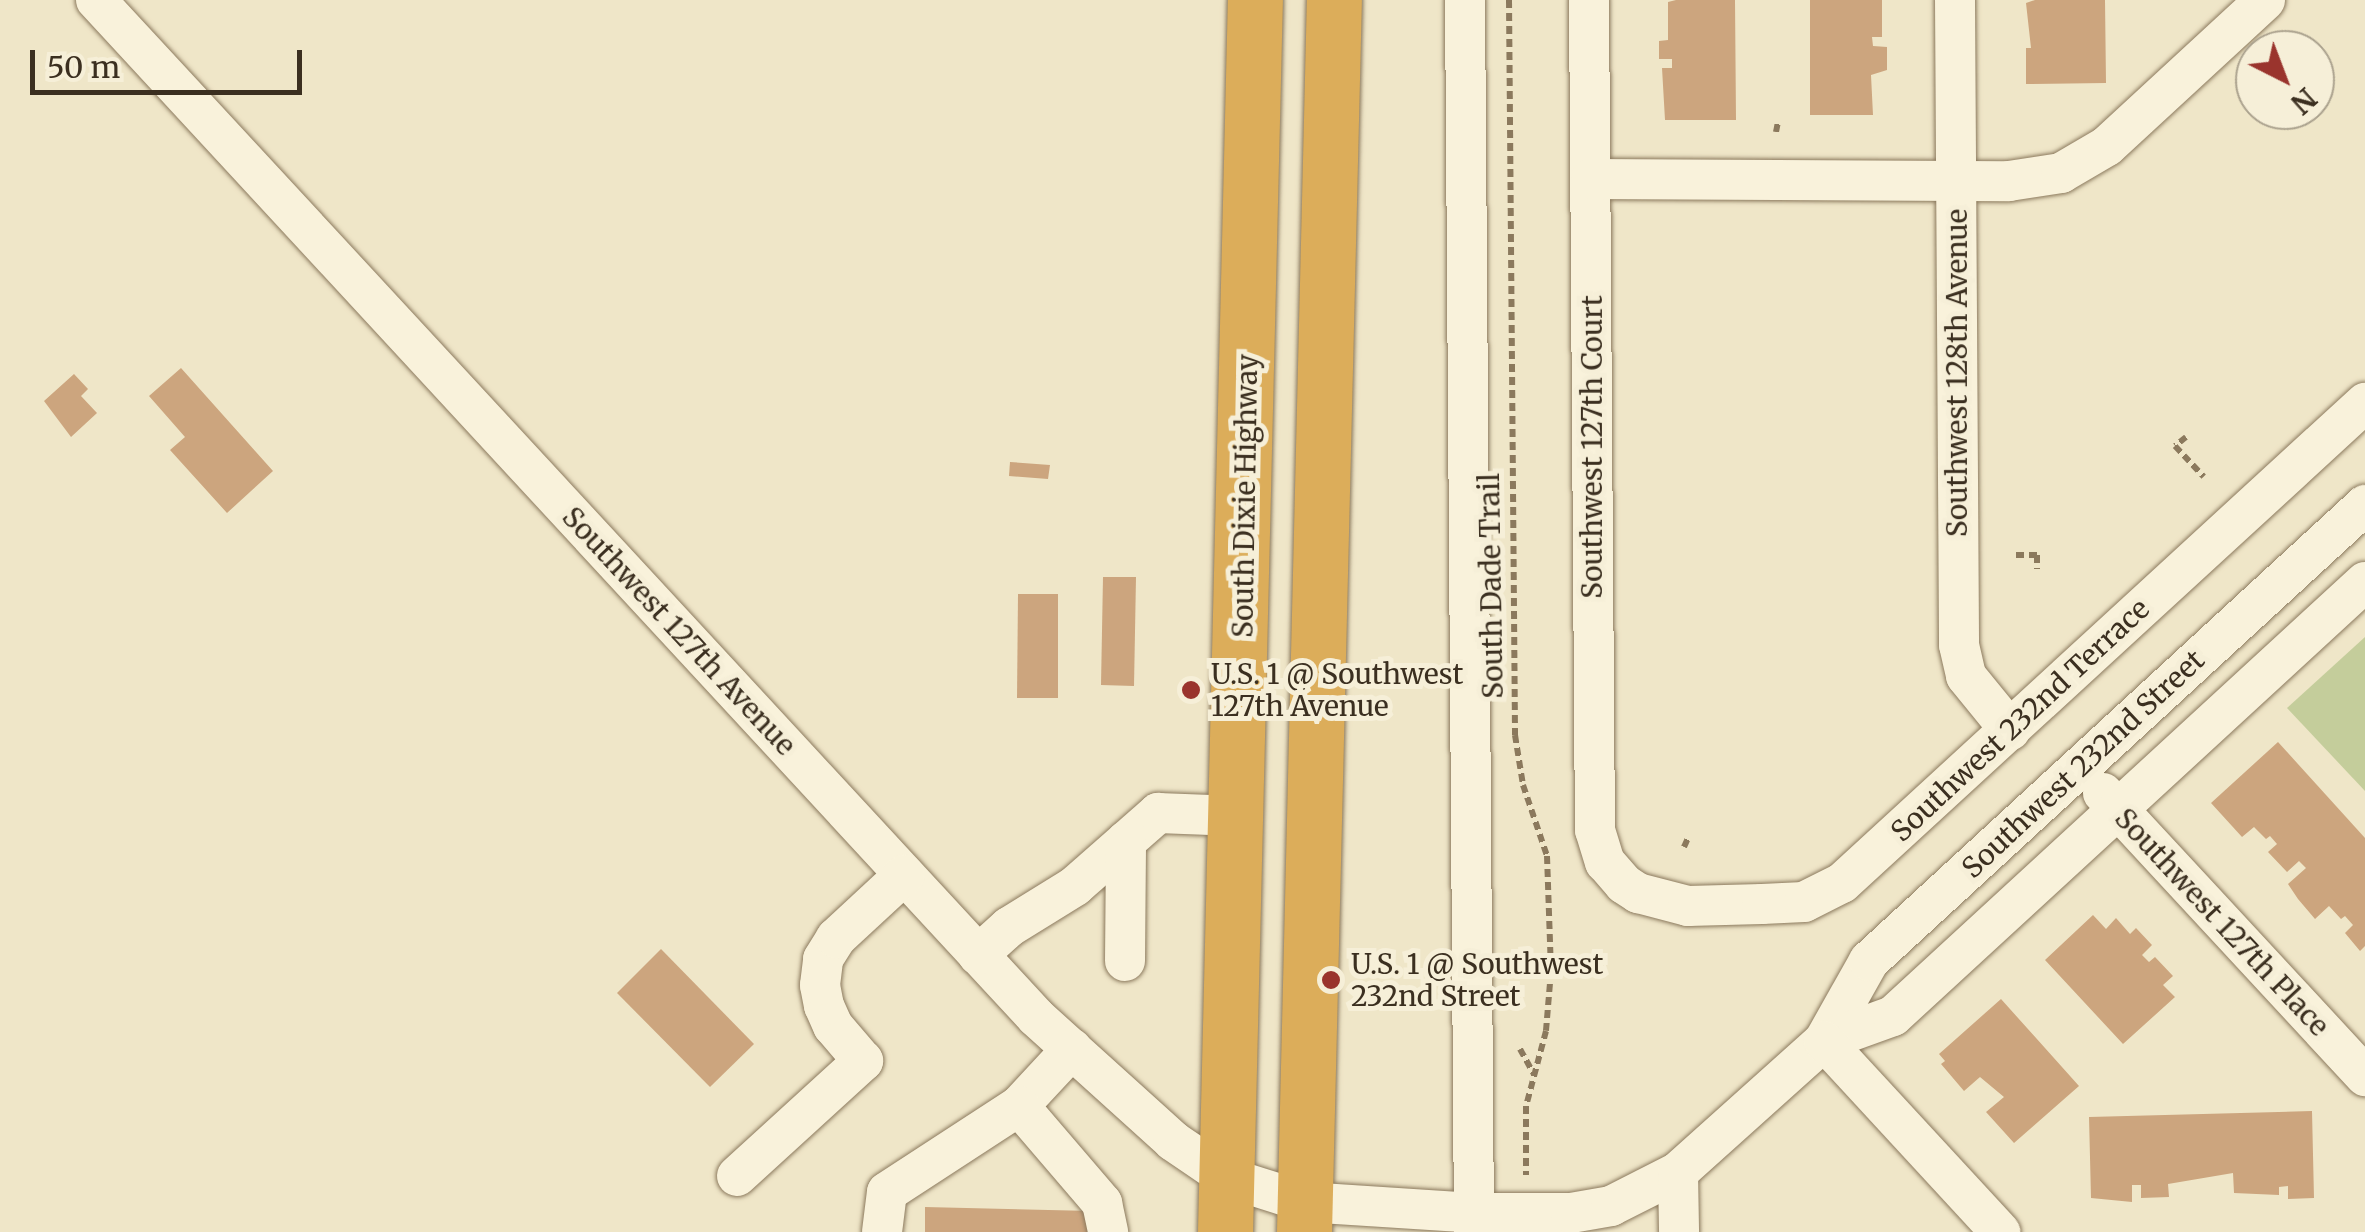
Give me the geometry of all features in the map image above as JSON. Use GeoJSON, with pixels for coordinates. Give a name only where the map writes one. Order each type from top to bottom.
{"type":"FeatureCollection","features":[{"type":"Feature","properties":{"kind":"highway","name":"South Dixie Highway"},"geometry":{"type":"LineString","coordinates":[[1225,1232],[1255,0]]}},
{"type":"Feature","properties":{"kind":"highway"},"geometry":{"type":"LineString","coordinates":[[1305,1217],[1334,0]]}},
{"type":"Feature","properties":{"kind":"highway"},"geometry":{"type":"LineString","coordinates":[[1253,145],[1284,201],[1276,730],[1260,1082],[1270,1175],[1305,1217]]}},
{"type":"Feature","properties":{"kind":"highway"},"geometry":{"type":"LineString","coordinates":[[1226,1178],[1246,1197],[1260,1232]]}},
{"type":"Feature","properties":{"kind":"street","name":"Southwest 127th Avenue"},"geometry":{"type":"LineString","coordinates":[[96,0],[904,875],[1072,1049],[1173,1141],[1226,1178],[1305,1217]]}},
{"type":"Feature","properties":{"kind":"street"},"geometry":{"type":"LineString","coordinates":[[1465,0],[1474,1223]]}},
{"type":"Feature","properties":{"kind":"street","name":"Southwest 127th Court"},"geometry":{"type":"LineString","coordinates":[[1589,0],[1595,830],[1605,862],[1624,884]]}},
{"type":"Feature","properties":{"kind":"street","name":"Southwest 128th Avenue"},"geometry":{"type":"LineString","coordinates":[[1956,0],[1959,644],[1966,676],[2010,730]]}},
{"type":"Feature","properties":{"kind":"street"},"geometry":{"type":"LineString","coordinates":[[1591,180],[1957,181],[2045,177],[2076,167],[2107,146],[2265,0]]}},
{"type":"Feature","properties":{"kind":"street","name":"Southwest 232nd Terrace"},"geometry":{"type":"LineString","coordinates":[[1624,884],[1654,900],[1688,906],[1817,898],[1852,874],[2365,403]]}},
{"type":"Feature","properties":{"kind":"street","name":"Southwest 232nd Street"},"geometry":{"type":"LineString","coordinates":[[1305,1217],[1474,1223],[1595,1210],[1642,1192],[1678,1172],[1824,1041],[1869,961],[2365,505]]}},
{"type":"Feature","properties":{"kind":"street","name":"Southwest 232nd Street"},"geometry":{"type":"LineString","coordinates":[[1824,1041],[1893,1016],[2365,582]]}},
{"type":"Feature","properties":{"kind":"street","name":"Southwest 127th Place"},"geometry":{"type":"LineString","coordinates":[[2080,768],[2365,1076]]}},
{"type":"Feature","properties":{"kind":"street"},"geometry":{"type":"LineString","coordinates":[[978,954],[1009,928],[1075,886],[1158,813],[1237,816]]}},
{"type":"Feature","properties":{"kind":"street"},"geometry":{"type":"LineString","coordinates":[[1125,961],[1126,840]]}},
{"type":"Feature","properties":{"kind":"street"},"geometry":{"type":"LineString","coordinates":[[737,1176],[863,1061],[833,1026],[824,1006],[820,985],[823,959],[836,938],[904,875]]}},
{"type":"Feature","properties":{"kind":"street"},"geometry":{"type":"LineString","coordinates":[[1824,1041],[2000,1232]]}},
{"type":"Feature","properties":{"kind":"street"},"geometry":{"type":"LineString","coordinates":[[882,1232],[887,1192],[1019,1106],[1072,1049]]}},
{"type":"Feature","properties":{"kind":"street"},"geometry":{"type":"LineString","coordinates":[[1019,1106],[1102,1203],[1108,1232]]}},
{"type":"Feature","properties":{"kind":"street"},"geometry":{"type":"LineString","coordinates":[[1678,1172],[1679,1232]]}},
{"type":"Feature","properties":{"kind":"path","name":"South Dade Trail"},"geometry":{"type":"LineString","coordinates":[[1509,0],[1515,735],[1523,785],[1544,840],[1550,875],[1550,1000],[1526,1106],[1526,1164]]}},
{"type":"Feature","properties":{"kind":"path"},"geometry":{"type":"LineString","coordinates":[[1776,132],[1778,122]]}},
{"type":"Feature","properties":{"kind":"path"},"geometry":{"type":"LineString","coordinates":[[2186,437],[2176,446],[2204,476]]}},
{"type":"Feature","properties":{"kind":"path"},"geometry":{"type":"LineString","coordinates":[[2016,555],[2037,555],[2037,568]]}},
{"type":"Feature","properties":{"kind":"path"},"geometry":{"type":"LineString","coordinates":[[1684,847],[1688,838]]}},
{"type":"Feature","properties":{"kind":"path"},"geometry":{"type":"LineString","coordinates":[[1520,1049],[1534,1074]]}},
{"type":"Feature","properties":{"kind":"green space"},"geometry":{"type":"Polygon","coordinates":[[[2365,637],[2365,791],[2287,708],[2365,637]]]}},
{"type":"Feature","properties":{"kind":"building"},"geometry":{"type":"Polygon","coordinates":[[[1735,0],[1736,120],[1665,120],[1662,68],[1672,68],[1672,59],[1659,59],[1659,41],[1668,40],[1668,2],[1735,0]]]}},
{"type":"Feature","properties":{"kind":"building"},"geometry":{"type":"Polygon","coordinates":[[[1810,0],[1882,0],[1882,37],[1872,37],[1873,46],[1887,47],[1887,70],[1871,75],[1873,115],[1810,115],[1810,0]]]}},
{"type":"Feature","properties":{"kind":"building"},"geometry":{"type":"Polygon","coordinates":[[[2105,0],[2106,83],[2026,84],[2026,48],[2031,48],[2026,3],[2105,0]]]}},
{"type":"Feature","properties":{"kind":"building"},"geometry":{"type":"Polygon","coordinates":[[[181,368],[273,471],[227,513],[170,450],[185,437],[149,396],[181,368]]]}},
{"type":"Feature","properties":{"kind":"building"},"geometry":{"type":"Polygon","coordinates":[[[74,374],[88,389],[81,396],[97,413],[71,437],[44,401],[74,374]]]}},
{"type":"Feature","properties":{"kind":"building"},"geometry":{"type":"Polygon","coordinates":[[[1010,462],[1050,465],[1048,479],[1009,476],[1010,462]]]}},
{"type":"Feature","properties":{"kind":"building"},"geometry":{"type":"Polygon","coordinates":[[[1103,577],[1136,577],[1134,686],[1101,685],[1103,577]]]}},
{"type":"Feature","properties":{"kind":"building"},"geometry":{"type":"Polygon","coordinates":[[[1018,594],[1058,594],[1058,698],[1017,698],[1018,594]]]}},
{"type":"Feature","properties":{"kind":"building"},"geometry":{"type":"Polygon","coordinates":[[[2278,742],[2365,838],[2365,946],[2360,951],[2345,933],[2353,925],[2345,916],[2341,919],[2329,906],[2315,919],[2298,899],[2288,884],[2306,868],[2299,861],[2287,872],[2268,852],[2277,844],[2270,836],[2266,839],[2254,827],[2242,837],[2211,803],[2278,742]]]}},
{"type":"Feature","properties":{"kind":"building"},"geometry":{"type":"Polygon","coordinates":[[[2093,915],[2106,929],[2116,918],[2130,934],[2136,928],[2152,945],[2142,955],[2149,962],[2155,957],[2173,976],[2163,985],[2175,997],[2123,1044],[2045,960],[2093,915]]]}},
{"type":"Feature","properties":{"kind":"building"},"geometry":{"type":"Polygon","coordinates":[[[661,949],[754,1044],[710,1087],[617,993],[661,949]]]}},
{"type":"Feature","properties":{"kind":"building"},"geometry":{"type":"Polygon","coordinates":[[[2001,999],[2079,1086],[2014,1143],[1986,1112],[2004,1097],[1980,1077],[1964,1091],[1941,1064],[1945,1061],[1939,1054],[2001,999]]]}},
{"type":"Feature","properties":{"kind":"building"},"geometry":{"type":"Polygon","coordinates":[[[2312,1111],[2314,1198],[2288,1199],[2288,1186],[2279,1187],[2279,1195],[2234,1193],[2233,1173],[2168,1184],[2169,1197],[2141,1198],[2141,1185],[2132,1185],[2132,1202],[2091,1198],[2089,1117],[2312,1111]]]}},
{"type":"Feature","properties":{"kind":"building"},"geometry":{"type":"Polygon","coordinates":[[[925,1207],[1092,1211],[1091,1232],[925,1232],[925,1207]]]}},
{"type":"Feature","properties":{"kind":"place","name":"U.S. 1 @ Southwest 127th Avenue"},"geometry":{"type":"Point","coordinates":[1191,690]}},
{"type":"Feature","properties":{"kind":"place","name":"U.S. 1 @ Southwest 232nd Street"},"geometry":{"type":"Point","coordinates":[1331,980]}}]}
